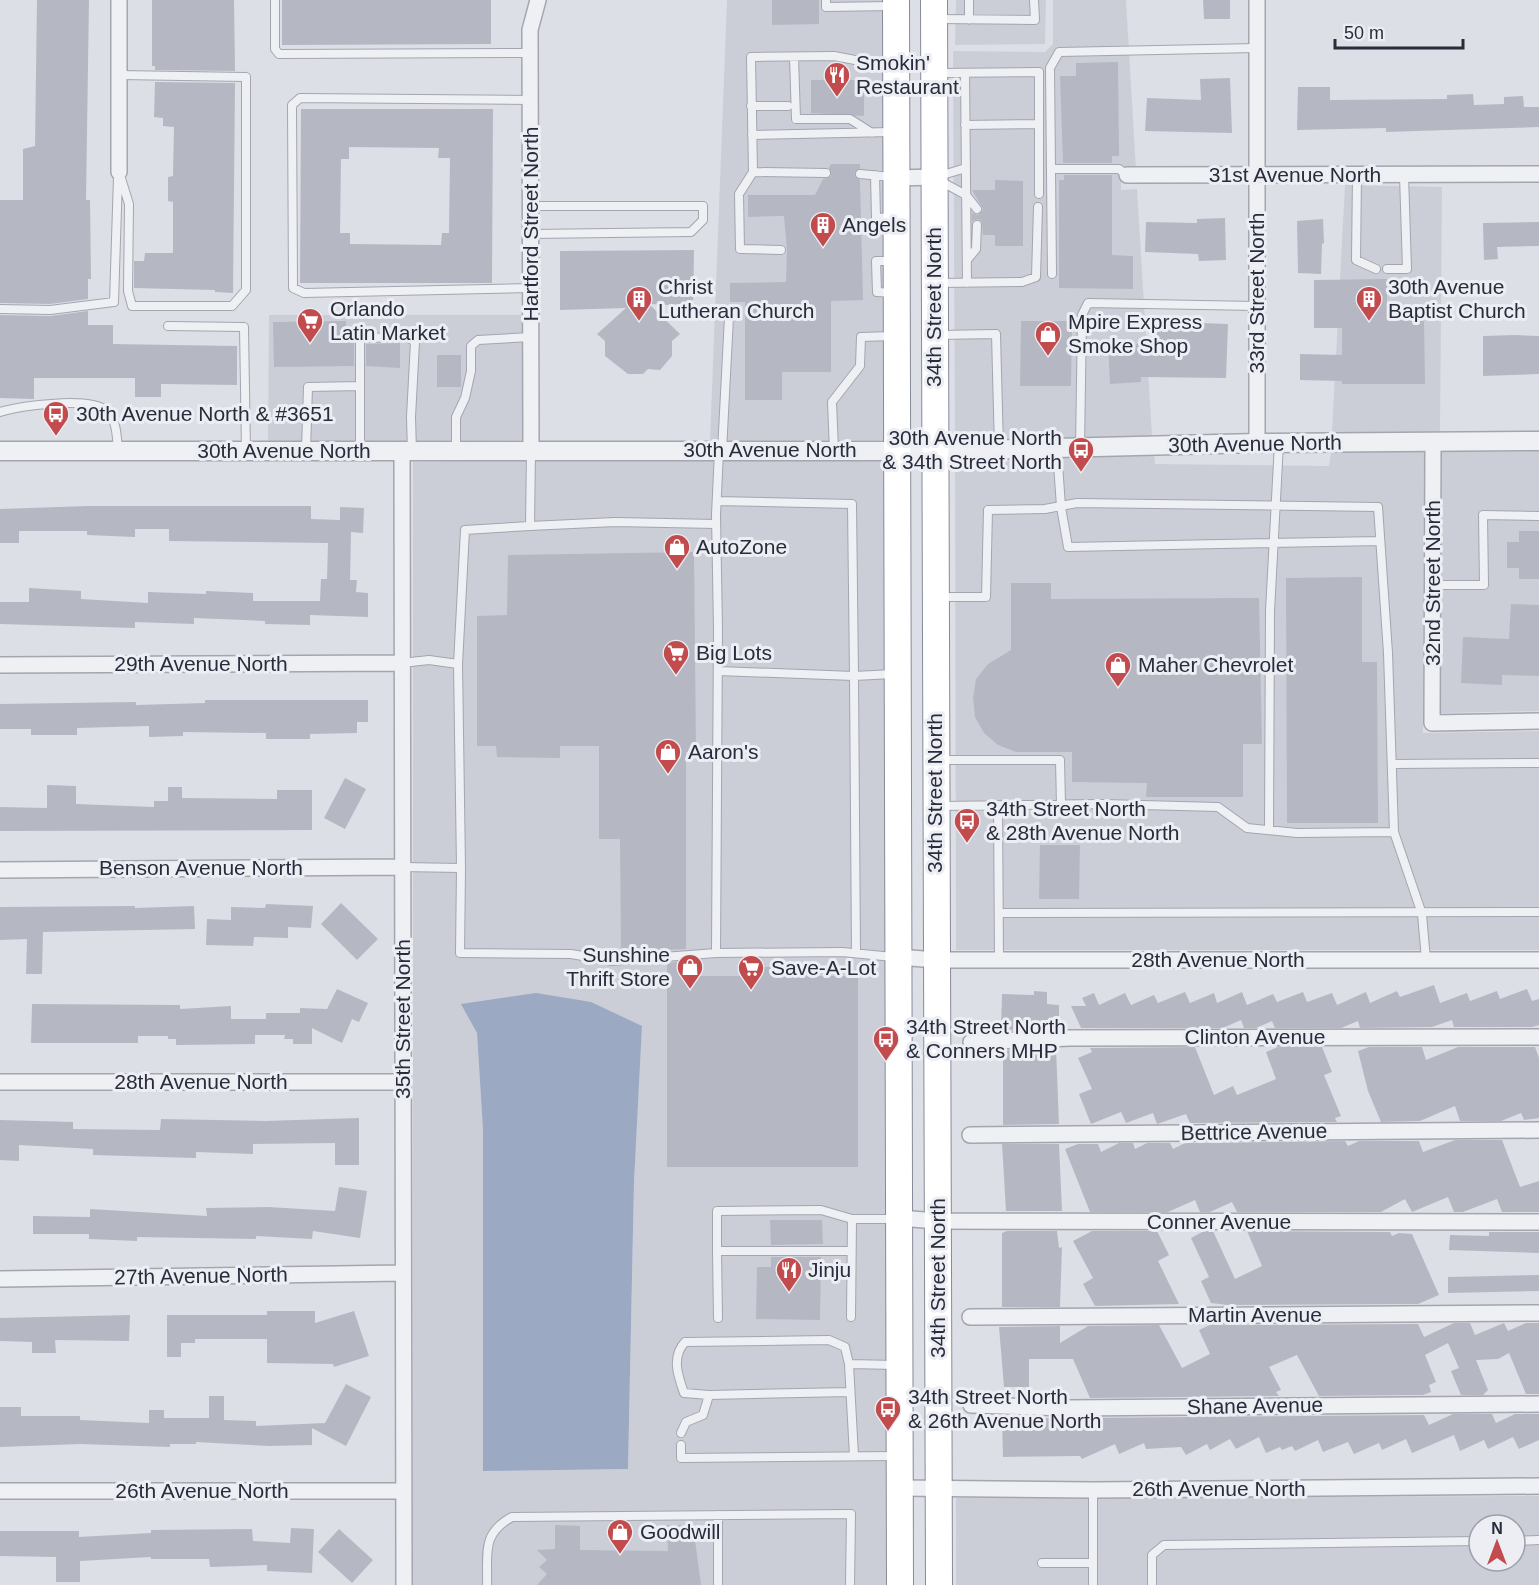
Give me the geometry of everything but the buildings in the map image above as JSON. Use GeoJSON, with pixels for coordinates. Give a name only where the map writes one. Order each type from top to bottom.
{"type":"FeatureCollection","features":[{"type":"Feature","properties":{"kind":"highway","name":"34th Street North"},"geometry":{"type":"LineString","coordinates":[[896,3],[896,67],[884,133],[886,176],[896,217],[897,260],[900,1585]]}},
{"type":"Feature","properties":{"kind":"highway","name":"34th Street North"},"geometry":{"type":"LineString","coordinates":[[934,10],[939,1585]]}},
{"type":"Feature","properties":{"kind":"street"},"geometry":{"type":"LineString","coordinates":[[119,0],[119,172]]}},
{"type":"Feature","properties":{"kind":"street","name":"Hartford Street North"},"geometry":{"type":"LineString","coordinates":[[531,450],[530,30],[538,0]]}},
{"type":"Feature","properties":{"kind":"street","name":"33rd Street North"},"geometry":{"type":"LineString","coordinates":[[1257,0],[1257,443]]}},
{"type":"Feature","properties":{"kind":"street","name":"31st Avenue North"},"geometry":{"type":"LineString","coordinates":[[1127,175],[1539,174]]}},
{"type":"Feature","properties":{"kind":"street"},"geometry":{"type":"LineString","coordinates":[[886,176],[934,177]]}},
{"type":"Feature","properties":{"kind":"street","name":"30th Avenue North"},"geometry":{"type":"LineString","coordinates":[[0,451],[934,451],[1257,443],[1539,441]]}},
{"type":"Feature","properties":{"kind":"street","name":"32nd Street North"},"geometry":{"type":"LineString","coordinates":[[1433,442],[1432,723],[1539,722]]}},
{"type":"Feature","properties":{"kind":"street","name":"35th Street North"},"geometry":{"type":"LineString","coordinates":[[404,1585],[402,663],[407,452]]}},
{"type":"Feature","properties":{"kind":"street","name":"29th Avenue North"},"geometry":{"type":"LineString","coordinates":[[0,665],[402,663]]}},
{"type":"Feature","properties":{"kind":"street","name":"Benson Avenue North"},"geometry":{"type":"LineString","coordinates":[[0,870],[402,867]]}},
{"type":"Feature","properties":{"kind":"street","name":"28th Avenue North"},"geometry":{"type":"LineString","coordinates":[[898,957],[936,960],[1539,960]]}},
{"type":"Feature","properties":{"kind":"street","name":"Clinton Avenue"},"geometry":{"type":"LineString","coordinates":[[971,1042],[1070,1038],[1539,1036]]}},
{"type":"Feature","properties":{"kind":"street","name":"28th Avenue North"},"geometry":{"type":"LineString","coordinates":[[0,1082],[403,1082]]}},
{"type":"Feature","properties":{"kind":"street","name":"Bettrice Avenue"},"geometry":{"type":"LineString","coordinates":[[970,1134],[1539,1130]]}},
{"type":"Feature","properties":{"kind":"street","name":"Conner Avenue"},"geometry":{"type":"LineString","coordinates":[[899,1218],[937,1221],[1539,1222]]}},
{"type":"Feature","properties":{"kind":"street","name":"27th Avenue North"},"geometry":{"type":"LineString","coordinates":[[0,1279],[403,1273]]}},
{"type":"Feature","properties":{"kind":"street","name":"Martin Avenue"},"geometry":{"type":"LineString","coordinates":[[970,1317],[1539,1313]]}},
{"type":"Feature","properties":{"kind":"street","name":"Shane Avenue"},"geometry":{"type":"LineString","coordinates":[[971,1405],[1069,1408],[1539,1404]]}},
{"type":"Feature","properties":{"kind":"street","name":"26th Avenue North"},"geometry":{"type":"LineString","coordinates":[[899,1488],[1093,1490],[1539,1486]]}},
{"type":"Feature","properties":{"kind":"street","name":"26th Avenue North"},"geometry":{"type":"LineString","coordinates":[[0,1491],[403,1491]]}},
{"type":"Feature","properties":{"kind":"lane"},"geometry":{"type":"LineString","coordinates":[[275,0],[275,50],[279,54],[530,53]]}},
{"type":"Feature","properties":{"kind":"lane"},"geometry":{"type":"LineString","coordinates":[[826,0],[826,8],[896,3]]}},
{"type":"Feature","properties":{"kind":"lane"},"geometry":{"type":"LineString","coordinates":[[969,0],[969,20]]}},
{"type":"Feature","properties":{"kind":"lane"},"geometry":{"type":"LineString","coordinates":[[934,10],[969,20],[1035,20],[1034,0]]}},
{"type":"Feature","properties":{"kind":"lane"},"geometry":{"type":"LineString","coordinates":[[1052,274],[1050,68],[1059,52],[1257,48]]}},
{"type":"Feature","properties":{"kind":"lane"},"geometry":{"type":"LineString","coordinates":[[781,250],[740,249],[739,194],[753,172],[751,57],[834,56],[896,67]]}},
{"type":"Feature","properties":{"kind":"lane"},"geometry":{"type":"LineString","coordinates":[[794,57],[796,119],[850,119],[884,133]]}},
{"type":"Feature","properties":{"kind":"lane"},"geometry":{"type":"LineString","coordinates":[[934,73],[1039,72],[1039,194]]}},
{"type":"Feature","properties":{"kind":"lane"},"geometry":{"type":"LineString","coordinates":[[965,73],[967,283]]}},
{"type":"Feature","properties":{"kind":"lane"},"geometry":{"type":"LineString","coordinates":[[119,75],[246,77],[246,290],[232,306],[132,306],[128,291],[129,204],[119,172]]}},
{"type":"Feature","properties":{"kind":"lane"},"geometry":{"type":"LineString","coordinates":[[530,100],[300,98],[292,105],[292,129],[293,288],[304,293],[531,288]]}},
{"type":"Feature","properties":{"kind":"lane"},"geometry":{"type":"LineString","coordinates":[[751,106],[788,106]]}},
{"type":"Feature","properties":{"kind":"lane"},"geometry":{"type":"LineString","coordinates":[[965,125],[1039,124]]}},
{"type":"Feature","properties":{"kind":"lane"},"geometry":{"type":"LineString","coordinates":[[752,135],[884,133]]}},
{"type":"Feature","properties":{"kind":"lane"},"geometry":{"type":"LineString","coordinates":[[934,177],[966,168]]}},
{"type":"Feature","properties":{"kind":"lane","name":"31st Avenue North"},"geometry":{"type":"LineString","coordinates":[[1052,169],[1119,169],[1127,175]]}},
{"type":"Feature","properties":{"kind":"lane"},"geometry":{"type":"LineString","coordinates":[[0,309],[50,310],[114,302],[119,172]]}},
{"type":"Feature","properties":{"kind":"lane"},"geometry":{"type":"LineString","coordinates":[[753,172],[826,173]]}},
{"type":"Feature","properties":{"kind":"lane"},"geometry":{"type":"LineString","coordinates":[[860,174],[886,176]]}},
{"type":"Feature","properties":{"kind":"lane"},"geometry":{"type":"LineString","coordinates":[[1387,270],[1407,270],[1404,175]]}},
{"type":"Feature","properties":{"kind":"lane"},"geometry":{"type":"LineString","coordinates":[[1357,176],[1356,260],[1376,270]]}},
{"type":"Feature","properties":{"kind":"lane"},"geometry":{"type":"LineString","coordinates":[[934,177],[966,195],[977,209]]}},
{"type":"Feature","properties":{"kind":"lane"},"geometry":{"type":"LineString","coordinates":[[531,206],[703,206],[703,219],[691,232],[531,234]]}},
{"type":"Feature","properties":{"kind":"lane"},"geometry":{"type":"LineString","coordinates":[[934,282],[1022,282],[1036,278],[1038,207]]}},
{"type":"Feature","properties":{"kind":"lane"},"geometry":{"type":"LineString","coordinates":[[967,260],[976,249],[977,225]]}},
{"type":"Feature","properties":{"kind":"lane"},"geometry":{"type":"LineString","coordinates":[[1080,447],[1082,315],[1088,303],[1257,306]]}},
{"type":"Feature","properties":{"kind":"lane"},"geometry":{"type":"LineString","coordinates":[[716,953],[718,672],[716,524],[729,317]]}},
{"type":"Feature","properties":{"kind":"lane"},"geometry":{"type":"LineString","coordinates":[[168,326],[244,327],[246,451]]}},
{"type":"Feature","properties":{"kind":"lane"},"geometry":{"type":"LineString","coordinates":[[934,335],[996,334],[999,449]]}},
{"type":"Feature","properties":{"kind":"lane"},"geometry":{"type":"LineString","coordinates":[[834,450],[832,402],[860,366],[861,337],[896,335]]}},
{"type":"Feature","properties":{"kind":"lane"},"geometry":{"type":"LineString","coordinates":[[360,452],[360,338],[408,337],[415,342],[407,452]]}},
{"type":"Feature","properties":{"kind":"lane"},"geometry":{"type":"LineString","coordinates":[[456,451],[456,417],[465,398],[471,371],[471,346],[478,340],[531,337]]}},
{"type":"Feature","properties":{"kind":"lane"},"geometry":{"type":"LineString","coordinates":[[306,452],[308,387],[360,386]]}},
{"type":"Feature","properties":{"kind":"lane"},"geometry":{"type":"LineString","coordinates":[[0,412],[19,407],[99,406],[110,414],[116,431],[118,451]]}},
{"type":"Feature","properties":{"kind":"lane"},"geometry":{"type":"LineString","coordinates":[[1269,830],[1270,611],[1279,443]]}},
{"type":"Feature","properties":{"kind":"lane"},"geometry":{"type":"LineString","coordinates":[[1057,448],[1061,507],[1068,547],[1380,542]]}},
{"type":"Feature","properties":{"kind":"lane"},"geometry":{"type":"LineString","coordinates":[[530,526],[531,450]]}},
{"type":"Feature","properties":{"kind":"lane"},"geometry":{"type":"LineString","coordinates":[[717,501],[852,504],[856,953]]}},
{"type":"Feature","properties":{"kind":"lane"},"geometry":{"type":"LineString","coordinates":[[935,597],[986,597],[988,510],[1045,509],[1077,503],[1378,507],[1394,832],[1422,914],[1426,960]]}},
{"type":"Feature","properties":{"kind":"lane"},"geometry":{"type":"LineString","coordinates":[[1432,585],[1484,585],[1483,515],[1539,516]]}},
{"type":"Feature","properties":{"kind":"lane"},"geometry":{"type":"LineString","coordinates":[[716,524],[615,522],[465,530],[458,664],[460,953],[571,954],[612,961],[716,953],[856,953],[898,957]]}},
{"type":"Feature","properties":{"kind":"lane"},"geometry":{"type":"LineString","coordinates":[[402,663],[429,660],[458,664]]}},
{"type":"Feature","properties":{"kind":"lane"},"geometry":{"type":"LineString","coordinates":[[718,672],[854,676],[897,674]]}},
{"type":"Feature","properties":{"kind":"lane"},"geometry":{"type":"LineString","coordinates":[[935,759],[1060,760],[1061,805]]}},
{"type":"Feature","properties":{"kind":"lane"},"geometry":{"type":"LineString","coordinates":[[1392,764],[1539,763]]}},
{"type":"Feature","properties":{"kind":"lane"},"geometry":{"type":"LineString","coordinates":[[936,806],[1218,807],[1247,828],[1297,833],[1394,832]]}},
{"type":"Feature","properties":{"kind":"lane"},"geometry":{"type":"LineString","coordinates":[[998,806],[999,960]]}},
{"type":"Feature","properties":{"kind":"lane"},"geometry":{"type":"LineString","coordinates":[[402,867],[461,868]]}},
{"type":"Feature","properties":{"kind":"lane"},"geometry":{"type":"LineString","coordinates":[[999,913],[1539,912]]}},
{"type":"Feature","properties":{"kind":"lane"},"geometry":{"type":"LineString","coordinates":[[718,1318],[717,1211],[821,1210],[852,1219],[899,1218]]}},
{"type":"Feature","properties":{"kind":"lane"},"geometry":{"type":"LineString","coordinates":[[851,1317],[852,1219]]}},
{"type":"Feature","properties":{"kind":"lane"},"geometry":{"type":"LineString","coordinates":[[717,1251],[851,1251]]}},
{"type":"Feature","properties":{"kind":"lane"},"geometry":{"type":"LineString","coordinates":[[850,1392],[709,1395],[684,1393],[678,1377],[676,1359],[679,1348],[685,1342],[829,1340],[845,1347],[849,1364],[854,1456]]}},
{"type":"Feature","properties":{"kind":"lane"},"geometry":{"type":"LineString","coordinates":[[849,1364],[900,1366]]}},
{"type":"Feature","properties":{"kind":"lane"},"geometry":{"type":"LineString","coordinates":[[681,1433],[686,1422],[703,1415],[709,1395]]}},
{"type":"Feature","properties":{"kind":"lane"},"geometry":{"type":"LineString","coordinates":[[681,1445],[681,1458],[899,1456]]}},
{"type":"Feature","properties":{"kind":"lane"},"geometry":{"type":"LineString","coordinates":[[1093,1490],[1093,1585]]}},
{"type":"Feature","properties":{"kind":"lane"},"geometry":{"type":"LineString","coordinates":[[487,1585],[488,1540],[498,1525],[512,1517],[851,1514],[850,1585]]}},
{"type":"Feature","properties":{"kind":"lane"},"geometry":{"type":"LineString","coordinates":[[718,1515],[718,1585]]}},
{"type":"Feature","properties":{"kind":"lane"},"geometry":{"type":"LineString","coordinates":[[1152,1585],[1152,1555],[1164,1545],[1467,1541]]}},
{"type":"Feature","properties":{"kind":"lane"},"geometry":{"type":"LineString","coordinates":[[1042,1563],[1093,1563]]}},
{"type":"Feature","properties":{"kind":"shaded area"},"geometry":{"type":"Polygon","coordinates":[[[727,0],[887,0],[888,440],[710,441],[727,0]]]}},
{"type":"Feature","properties":{"kind":"shaded area"},"geometry":{"type":"Polygon","coordinates":[[[956,0],[1046,0],[1045,44],[955,45],[956,0]]]}},
{"type":"Feature","properties":{"kind":"shaded area"},"geometry":{"type":"Polygon","coordinates":[[[1053,0],[1126,0],[1136,170],[1121,170],[1121,190],[1137,189],[1152,436],[955,440],[953,51],[1045,52],[1053,44],[1053,0]]]}},
{"type":"Feature","properties":{"kind":"shaded area"},"geometry":{"type":"Polygon","coordinates":[[[1345,185],[1442,187],[1440,432],[1332,432],[1345,185]]]}},
{"type":"Feature","properties":{"kind":"shaded area"},"geometry":{"type":"Polygon","coordinates":[[[269,315],[522,315],[523,440],[268,442],[269,315]]]}},
{"type":"Feature","properties":{"kind":"shaded area"},"geometry":{"type":"Polygon","coordinates":[[[1539,451],[1539,711],[1441,713],[1442,452],[1539,451]]]}},
{"type":"Feature","properties":{"kind":"shaded area"},"geometry":{"type":"Polygon","coordinates":[[[1331,452],[1424,452],[1423,733],[1539,731],[1539,950],[956,950],[955,460],[1154,455],[1155,464],[1329,466],[1331,452]]]}},
{"type":"Feature","properties":{"kind":"shaded area"},"geometry":{"type":"Polygon","coordinates":[[[888,460],[891,1585],[413,1585],[413,462],[888,460]],[[462,1004],[477,1033],[483,1130],[483,1471],[628,1469],[634,1182],[642,1026],[462,1004]]]}},
{"type":"Feature","properties":{"kind":"shaded area"},"geometry":{"type":"Polygon","coordinates":[[[1539,1496],[1539,1585],[956,1585],[956,1498],[1539,1496]]]}},
{"type":"Feature","properties":{"kind":"water"},"geometry":{"type":"Polygon","coordinates":[[[536,993],[591,1002],[642,1026],[634,1182],[628,1469],[483,1471],[483,1130],[477,1033],[461,1004],[536,993]]]}},
{"type":"Feature","properties":{"kind":"place","name":"Smokin' Restaurant"},"geometry":{"type":"Point","coordinates":[837,98]}},
{"type":"Feature","properties":{"kind":"place","name":"Angels"},"geometry":{"type":"Point","coordinates":[823,248]}},
{"type":"Feature","properties":{"kind":"place","name":"Christ Lutheran Church"},"geometry":{"type":"Point","coordinates":[639,322]}},
{"type":"Feature","properties":{"kind":"place","name":"30th Avenue Baptist Church"},"geometry":{"type":"Point","coordinates":[1369,322]}},
{"type":"Feature","properties":{"kind":"place","name":"Orlando Latin Market"},"geometry":{"type":"Point","coordinates":[310,344]}},
{"type":"Feature","properties":{"kind":"place","name":"Mpire Express Smoke Shop"},"geometry":{"type":"Point","coordinates":[1048,357]}},
{"type":"Feature","properties":{"kind":"place","name":"30th Avenue North & #3651"},"geometry":{"type":"Point","coordinates":[56,437]}},
{"type":"Feature","properties":{"kind":"place","name":"30th Avenue North & 34th Street North"},"geometry":{"type":"Point","coordinates":[1081,473]}},
{"type":"Feature","properties":{"kind":"place","name":"AutoZone"},"geometry":{"type":"Point","coordinates":[677,570]}},
{"type":"Feature","properties":{"kind":"place","name":"Big Lots"},"geometry":{"type":"Point","coordinates":[676,676]}},
{"type":"Feature","properties":{"kind":"place","name":"Maher Chevrolet"},"geometry":{"type":"Point","coordinates":[1118,688]}},
{"type":"Feature","properties":{"kind":"place","name":"Aaron's"},"geometry":{"type":"Point","coordinates":[668,775]}},
{"type":"Feature","properties":{"kind":"place","name":"34th Street North & 28th Avenue North"},"geometry":{"type":"Point","coordinates":[967,844]}},
{"type":"Feature","properties":{"kind":"place","name":"Sunshine Thrift Store"},"geometry":{"type":"Point","coordinates":[690,990]}},
{"type":"Feature","properties":{"kind":"place","name":"Save-A-Lot"},"geometry":{"type":"Point","coordinates":[751,991]}},
{"type":"Feature","properties":{"kind":"place","name":"34th Street North & Conners MHP"},"geometry":{"type":"Point","coordinates":[886,1062]}},
{"type":"Feature","properties":{"kind":"place","name":"Jinju"},"geometry":{"type":"Point","coordinates":[789,1293]}},
{"type":"Feature","properties":{"kind":"place","name":"34th Street North & 26th Avenue North"},"geometry":{"type":"Point","coordinates":[888,1432]}},
{"type":"Feature","properties":{"kind":"place","name":"Goodwill"},"geometry":{"type":"Point","coordinates":[620,1555]}}]}
